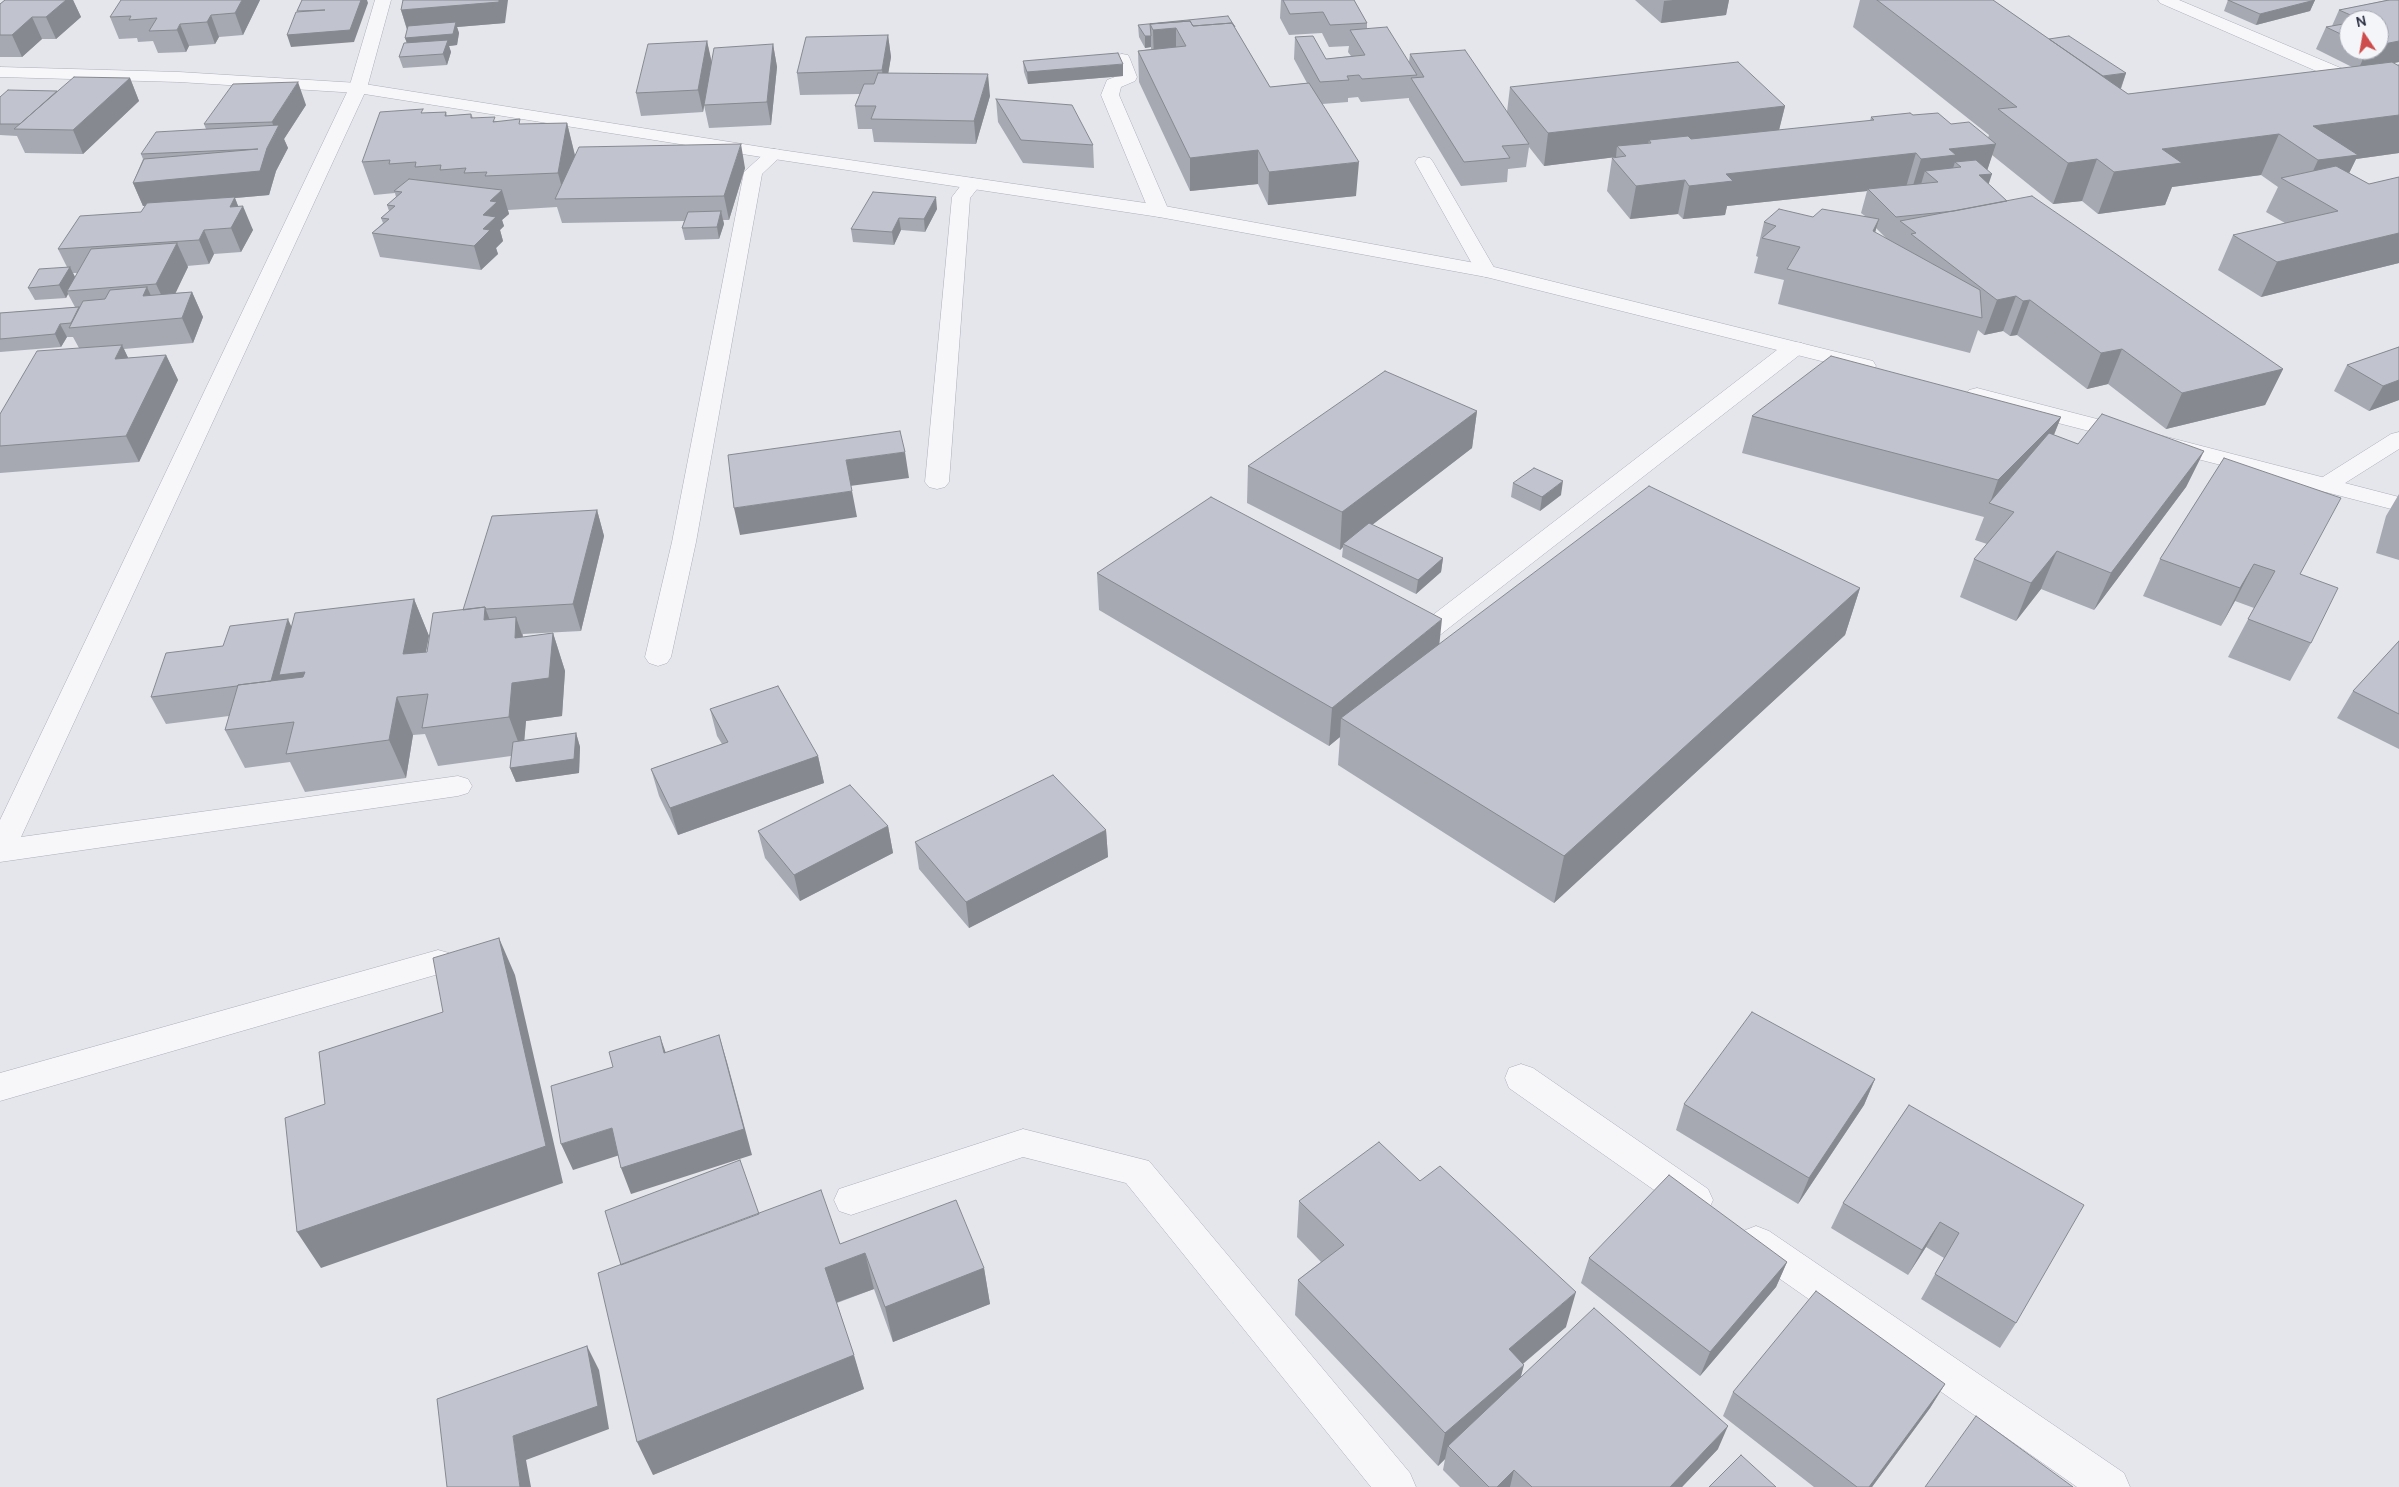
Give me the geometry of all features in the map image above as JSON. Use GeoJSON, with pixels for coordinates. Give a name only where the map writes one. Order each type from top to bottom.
{"type":"FeatureCollection","features":[{"type":"Feature","properties":{"kind":"street"},"geometry":{"type":"LineString","coordinates":[[0,851],[358,88],[383,0]]}},
{"type":"Feature","properties":{"kind":"street"},"geometry":{"type":"LineString","coordinates":[[2166,0],[2368,86],[2399,102]]}},
{"type":"Feature","properties":{"kind":"street"},"geometry":{"type":"LineString","coordinates":[[1122,59],[1130,77],[1113,84],[1110,95],[1159,211]]}},
{"type":"Feature","properties":{"kind":"street"},"geometry":{"type":"LineString","coordinates":[[0,72],[179,77],[358,88],[774,154],[1159,211],[1486,271],[1881,371]]}},
{"type":"Feature","properties":{"kind":"street"},"geometry":{"type":"LineString","coordinates":[[658,657],[684,542],[753,172],[774,154]]}},
{"type":"Feature","properties":{"kind":"street"},"geometry":{"type":"LineString","coordinates":[[1424,162],[1486,271]]}},
{"type":"Feature","properties":{"kind":"street"},"geometry":{"type":"LineString","coordinates":[[937,482],[961,197],[972,184]]}},
{"type":"Feature","properties":{"kind":"street"},"geometry":{"type":"LineString","coordinates":[[1391,614],[1426,632],[1794,348]]}},
{"type":"Feature","properties":{"kind":"street"},"geometry":{"type":"LineString","coordinates":[[1959,390],[2399,504]]}},
{"type":"Feature","properties":{"kind":"street"},"geometry":{"type":"LineString","coordinates":[[2326,485],[2399,439]]}},
{"type":"Feature","properties":{"kind":"street"},"geometry":{"type":"LineString","coordinates":[[0,851],[458,786]]}},
{"type":"Feature","properties":{"kind":"street"},"geometry":{"type":"LineString","coordinates":[[0,1087],[438,962]]}},
{"type":"Feature","properties":{"kind":"street"},"geometry":{"type":"LineString","coordinates":[[1521,1078],[2110,1487]]}},
{"type":"Feature","properties":{"kind":"street"},"geometry":{"type":"LineString","coordinates":[[851,1200],[1023,1144],[1136,1171],[1396,1487]]}},
{"type":"Feature","properties":{"kind":"building"},"geometry":{"type":"Polygon","coordinates":[[[5,0],[66,0],[46,17],[32,17],[12,35],[0,35],[0,4],[5,0]]]}},
{"type":"Feature","properties":{"kind":"building"},"geometry":{"type":"Polygon","coordinates":[[[121,0],[242,0],[235,13],[211,15],[207,22],[180,24],[177,30],[149,31],[157,18],[129,20],[131,16],[110,17],[121,0]]]}},
{"type":"Feature","properties":{"kind":"building"},"geometry":{"type":"Polygon","coordinates":[[[302,0],[361,0],[350,30],[287,35],[296,12],[325,10],[297,11],[302,0]]]}},
{"type":"Feature","properties":{"kind":"building"},"geometry":{"type":"Polygon","coordinates":[[[403,0],[499,0],[499,2],[401,10],[403,0]]]}},
{"type":"Feature","properties":{"kind":"building"},"geometry":{"type":"Polygon","coordinates":[[[1283,0],[1354,0],[1367,23],[1330,25],[1323,12],[1290,14],[1283,0]]]}},
{"type":"Feature","properties":{"kind":"building"},"geometry":{"type":"Polygon","coordinates":[[[1877,0],[1993,0],[2128,94],[2392,62],[2399,66],[2399,115],[2313,126],[2358,155],[2318,160],[2279,134],[2162,149],[2182,163],[2114,172],[2097,159],[2068,163],[1998,109],[2017,107],[1877,0]]]}},
{"type":"Feature","properties":{"kind":"building"},"geometry":{"type":"Polygon","coordinates":[[[2228,0],[2315,0],[2260,14],[2228,0]]]}},
{"type":"Feature","properties":{"kind":"building"},"geometry":{"type":"Polygon","coordinates":[[[2389,0],[2399,0],[2399,41],[2389,43],[2389,10],[2339,10],[2389,0]]]}},
{"type":"Feature","properties":{"kind":"building"},"geometry":{"type":"Polygon","coordinates":[[[1228,16],[1235,27],[1232,23],[1193,26],[1190,21],[1150,24],[1151,36],[1145,36],[1138,25],[1228,16]]]}},
{"type":"Feature","properties":{"kind":"building"},"geometry":{"type":"Polygon","coordinates":[[[1190,21],[1193,26],[1232,23],[1270,87],[1309,83],[1359,162],[1269,172],[1258,150],[1190,158],[1138,51],[1186,46],[1176,28],[1153,30],[1150,24],[1190,21]]]}},
{"type":"Feature","properties":{"kind":"building"},"geometry":{"type":"Polygon","coordinates":[[[456,22],[453,34],[405,38],[408,26],[456,22]]]}},
{"type":"Feature","properties":{"kind":"building"},"geometry":{"type":"Polygon","coordinates":[[[2339,25],[2339,33],[2326,27],[2339,25]]]}},
{"type":"Feature","properties":{"kind":"building"},"geometry":{"type":"Polygon","coordinates":[[[1387,27],[1417,75],[1362,79],[1359,75],[1347,76],[1349,80],[1320,82],[1295,37],[1313,36],[1326,59],[1365,55],[1350,30],[1387,27]]]}},
{"type":"Feature","properties":{"kind":"building"},"geometry":{"type":"Polygon","coordinates":[[[888,35],[882,70],[797,73],[806,37],[888,35]]]}},
{"type":"Feature","properties":{"kind":"building"},"geometry":{"type":"Polygon","coordinates":[[[2069,36],[2126,73],[2103,76],[2049,39],[2069,36]]]}},
{"type":"Feature","properties":{"kind":"building"},"geometry":{"type":"Polygon","coordinates":[[[448,40],[443,54],[399,57],[404,43],[448,40]]]}},
{"type":"Feature","properties":{"kind":"building"},"geometry":{"type":"Polygon","coordinates":[[[707,41],[698,90],[636,93],[648,44],[707,41]]]}},
{"type":"Feature","properties":{"kind":"building"},"geometry":{"type":"Polygon","coordinates":[[[773,44],[767,102],[704,105],[714,48],[773,44]]]}},
{"type":"Feature","properties":{"kind":"building"},"geometry":{"type":"Polygon","coordinates":[[[1465,50],[1529,144],[1502,146],[1510,158],[1464,162],[1411,78],[1424,77],[1410,54],[1465,50]]]}},
{"type":"Feature","properties":{"kind":"building"},"geometry":{"type":"Polygon","coordinates":[[[1118,53],[1123,64],[1027,72],[1023,61],[1118,53]]]}},
{"type":"Feature","properties":{"kind":"building"},"geometry":{"type":"Polygon","coordinates":[[[1738,62],[1785,106],[1548,133],[1510,87],[1738,62]]]}},
{"type":"Feature","properties":{"kind":"building"},"geometry":{"type":"Polygon","coordinates":[[[878,73],[988,74],[974,121],[871,119],[876,106],[855,106],[864,84],[874,84],[878,73]]]}},
{"type":"Feature","properties":{"kind":"building"},"geometry":{"type":"Polygon","coordinates":[[[74,77],[130,78],[73,130],[14,129],[74,77]]]}},
{"type":"Feature","properties":{"kind":"building"},"geometry":{"type":"Polygon","coordinates":[[[298,82],[272,122],[204,124],[233,84],[298,82]]]}},
{"type":"Feature","properties":{"kind":"building"},"geometry":{"type":"Polygon","coordinates":[[[8,90],[57,91],[20,124],[0,124],[0,97],[8,90]]]}},
{"type":"Feature","properties":{"kind":"building"},"geometry":{"type":"Polygon","coordinates":[[[996,99],[1072,105],[1093,145],[1021,140],[996,99]]]}},
{"type":"Feature","properties":{"kind":"building"},"geometry":{"type":"Polygon","coordinates":[[[423,109],[421,113],[446,112],[445,116],[471,114],[471,118],[495,117],[493,122],[520,119],[519,124],[567,123],[558,173],[485,176],[487,172],[464,173],[466,168],[440,170],[441,165],[415,167],[416,162],[389,164],[390,160],[362,162],[380,112],[423,109]]]}},
{"type":"Feature","properties":{"kind":"building"},"geometry":{"type":"Polygon","coordinates":[[[1910,113],[1913,115],[1938,113],[1951,124],[1969,122],[1996,144],[1949,149],[1956,155],[1921,159],[1916,153],[1726,174],[1733,181],[1689,186],[1685,180],[1636,186],[1612,158],[1626,156],[1617,146],[1651,143],[1649,140],[1688,136],[1691,139],[1874,120],[1871,117],[1910,113]]]}},
{"type":"Feature","properties":{"kind":"building"},"geometry":{"type":"Polygon","coordinates":[[[279,125],[267,148],[260,171],[133,183],[144,159],[258,149],[141,154],[156,132],[279,125]]]}},
{"type":"Feature","properties":{"kind":"building"},"geometry":{"type":"Polygon","coordinates":[[[741,144],[724,196],[555,199],[579,147],[741,144]]]}},
{"type":"Feature","properties":{"kind":"building"},"geometry":{"type":"Polygon","coordinates":[[[1976,160],[1992,174],[1979,175],[2007,201],[1954,211],[1896,217],[1868,189],[1938,182],[1925,171],[1961,167],[1955,162],[1976,160]]]}},
{"type":"Feature","properties":{"kind":"building"},"geometry":{"type":"Polygon","coordinates":[[[2336,166],[2369,184],[2399,177],[2399,233],[2277,262],[2233,235],[2338,211],[2281,178],[2336,166]]]}},
{"type":"Feature","properties":{"kind":"building"},"geometry":{"type":"Polygon","coordinates":[[[409,179],[502,190],[490,201],[497,202],[483,215],[496,217],[483,229],[490,230],[474,246],[372,233],[389,219],[381,218],[395,206],[387,205],[402,192],[394,191],[409,179]]]}},
{"type":"Feature","properties":{"kind":"building"},"geometry":{"type":"Polygon","coordinates":[[[873,192],[936,197],[924,219],[899,218],[892,232],[851,229],[873,192]]]}},
{"type":"Feature","properties":{"kind":"building"},"geometry":{"type":"Polygon","coordinates":[[[2032,196],[2283,369],[2182,393],[2122,349],[2101,353],[2030,300],[2023,301],[2016,296],[1997,300],[1911,234],[1916,233],[1900,221],[2032,196]]]}},
{"type":"Feature","properties":{"kind":"building"},"geometry":{"type":"Polygon","coordinates":[[[235,197],[230,207],[243,206],[231,228],[204,230],[199,240],[58,249],[80,216],[141,212],[147,203],[235,197]]]}},
{"type":"Feature","properties":{"kind":"building"},"geometry":{"type":"Polygon","coordinates":[[[1779,209],[1813,217],[1822,209],[1879,219],[1873,231],[1980,290],[1982,318],[1787,269],[1800,247],[1762,238],[1776,226],[1764,222],[1779,209]]]}},
{"type":"Feature","properties":{"kind":"building"},"geometry":{"type":"Polygon","coordinates":[[[721,211],[717,227],[682,228],[688,212],[721,211]]]}},
{"type":"Feature","properties":{"kind":"building"},"geometry":{"type":"Polygon","coordinates":[[[177,243],[156,284],[67,291],[91,249],[177,243]]]}},
{"type":"Feature","properties":{"kind":"building"},"geometry":{"type":"Polygon","coordinates":[[[70,267],[59,285],[28,288],[39,269],[70,267]]]}},
{"type":"Feature","properties":{"kind":"building"},"geometry":{"type":"Polygon","coordinates":[[[147,287],[143,296],[192,292],[182,318],[69,328],[83,301],[105,299],[110,290],[147,287]]]}},
{"type":"Feature","properties":{"kind":"building"},"geometry":{"type":"Polygon","coordinates":[[[79,307],[71,323],[60,324],[55,334],[0,339],[0,313],[79,307]]]}},
{"type":"Feature","properties":{"kind":"building"},"geometry":{"type":"Polygon","coordinates":[[[122,345],[115,359],[166,355],[126,436],[0,446],[0,414],[37,351],[122,345]]]}},
{"type":"Feature","properties":{"kind":"building"},"geometry":{"type":"Polygon","coordinates":[[[2399,347],[2399,380],[2383,386],[2347,365],[2399,347]]]}},
{"type":"Feature","properties":{"kind":"building"},"geometry":{"type":"Polygon","coordinates":[[[1831,356],[2061,417],[1998,480],[1752,416],[1831,356]]]}},
{"type":"Feature","properties":{"kind":"building"},"geometry":{"type":"Polygon","coordinates":[[[1385,371],[1477,411],[1342,512],[1248,466],[1385,371]]]}},
{"type":"Feature","properties":{"kind":"building"},"geometry":{"type":"Polygon","coordinates":[[[2102,414],[2204,451],[2111,573],[2057,551],[2031,583],[1974,559],[2014,512],[1989,503],[2049,433],[2078,444],[2102,414]]]}},
{"type":"Feature","properties":{"kind":"building"},"geometry":{"type":"Polygon","coordinates":[[[900,431],[905,452],[846,460],[852,491],[734,508],[728,455],[900,431]]]}},
{"type":"Feature","properties":{"kind":"building"},"geometry":{"type":"Polygon","coordinates":[[[2224,458],[2341,498],[2300,574],[2338,588],[2311,643],[2248,619],[2275,571],[2254,564],[2240,588],[2160,559],[2224,458]]]}},
{"type":"Feature","properties":{"kind":"building"},"geometry":{"type":"Polygon","coordinates":[[[1534,468],[1563,481],[1542,497],[1513,483],[1534,468]]]}},
{"type":"Feature","properties":{"kind":"building"},"geometry":{"type":"Polygon","coordinates":[[[1649,486],[1860,588],[1564,856],[1341,718],[1649,486]]]}},
{"type":"Feature","properties":{"kind":"building"},"geometry":{"type":"Polygon","coordinates":[[[1211,497],[1442,619],[1332,708],[1097,573],[1211,497]]]}},
{"type":"Feature","properties":{"kind":"building"},"geometry":{"type":"Polygon","coordinates":[[[597,510],[573,604],[486,609],[485,607],[463,610],[492,516],[597,510]]]}},
{"type":"Feature","properties":{"kind":"building"},"geometry":{"type":"Polygon","coordinates":[[[1369,523],[1443,558],[1418,580],[1343,544],[1369,523]]]}},
{"type":"Feature","properties":{"kind":"building"},"geometry":{"type":"Polygon","coordinates":[[[414,599],[403,654],[427,652],[433,613],[485,607],[484,620],[516,617],[515,638],[553,633],[549,678],[512,683],[509,717],[422,728],[428,694],[397,697],[389,740],[286,754],[294,722],[225,730],[238,685],[303,677],[305,672],[279,675],[295,613],[414,599]]]}},
{"type":"Feature","properties":{"kind":"building"},"geometry":{"type":"Polygon","coordinates":[[[288,619],[271,681],[151,697],[166,653],[223,646],[230,626],[288,619]]]}},
{"type":"Feature","properties":{"kind":"building"},"geometry":{"type":"Polygon","coordinates":[[[2399,641],[2399,714],[2353,691],[2399,641]]]}},
{"type":"Feature","properties":{"kind":"building"},"geometry":{"type":"Polygon","coordinates":[[[778,686],[818,756],[670,808],[651,769],[728,742],[710,709],[778,686]]]}},
{"type":"Feature","properties":{"kind":"building"},"geometry":{"type":"Polygon","coordinates":[[[576,733],[574,759],[510,768],[513,742],[576,733]]]}},
{"type":"Feature","properties":{"kind":"building"},"geometry":{"type":"Polygon","coordinates":[[[1053,775],[1106,830],[966,902],[915,842],[1053,775]]]}},
{"type":"Feature","properties":{"kind":"building"},"geometry":{"type":"Polygon","coordinates":[[[850,785],[888,826],[794,875],[758,831],[850,785]]]}},
{"type":"Feature","properties":{"kind":"building"},"geometry":{"type":"Polygon","coordinates":[[[499,938],[546,1146],[297,1232],[285,1118],[325,1104],[319,1052],[443,1012],[433,958],[499,938]]]}},
{"type":"Feature","properties":{"kind":"building"},"geometry":{"type":"Polygon","coordinates":[[[1752,1012],[1875,1079],[1809,1178],[1684,1104],[1752,1012]]]}},
{"type":"Feature","properties":{"kind":"building"},"geometry":{"type":"Polygon","coordinates":[[[719,1035],[744,1129],[621,1168],[612,1128],[561,1144],[551,1086],[613,1067],[609,1052],[660,1036],[664,1053],[719,1035]]]}},
{"type":"Feature","properties":{"kind":"building"},"geometry":{"type":"Polygon","coordinates":[[[1909,1105],[2084,1205],[2016,1323],[1935,1274],[1959,1233],[1940,1222],[1922,1250],[1843,1203],[1909,1105]]]}},
{"type":"Feature","properties":{"kind":"building"},"geometry":{"type":"Polygon","coordinates":[[[1379,1142],[1420,1181],[1440,1166],[1576,1292],[1509,1349],[1524,1365],[1445,1433],[1298,1280],[1344,1245],[1299,1201],[1379,1142]]]}},
{"type":"Feature","properties":{"kind":"building"},"geometry":{"type":"Polygon","coordinates":[[[740,1160],[759,1214],[621,1265],[605,1211],[740,1160]]]}},
{"type":"Feature","properties":{"kind":"building"},"geometry":{"type":"Polygon","coordinates":[[[1669,1175],[1787,1262],[1710,1352],[1589,1258],[1669,1175]]]}},
{"type":"Feature","properties":{"kind":"building"},"geometry":{"type":"Polygon","coordinates":[[[821,1190],[840,1244],[956,1200],[984,1268],[885,1307],[865,1253],[825,1268],[854,1355],[637,1442],[598,1273],[821,1190]]]}},
{"type":"Feature","properties":{"kind":"building"},"geometry":{"type":"Polygon","coordinates":[[[1816,1291],[1945,1384],[1869,1487],[1857,1487],[1733,1392],[1816,1291]]]}},
{"type":"Feature","properties":{"kind":"building"},"geometry":{"type":"Polygon","coordinates":[[[1594,1308],[1728,1426],[1670,1487],[1532,1487],[1514,1470],[1497,1487],[1489,1487],[1448,1446],[1594,1308]]]}},
{"type":"Feature","properties":{"kind":"building"},"geometry":{"type":"Polygon","coordinates":[[[587,1346],[598,1406],[513,1436],[520,1487],[447,1487],[437,1399],[587,1346]]]}},
{"type":"Feature","properties":{"kind":"building"},"geometry":{"type":"Polygon","coordinates":[[[1976,1416],[2073,1487],[1925,1487],[1976,1416]]]}},
{"type":"Feature","properties":{"kind":"building"},"geometry":{"type":"Polygon","coordinates":[[[1741,1455],[1776,1487],[1709,1487],[1741,1455]]]}}]}
